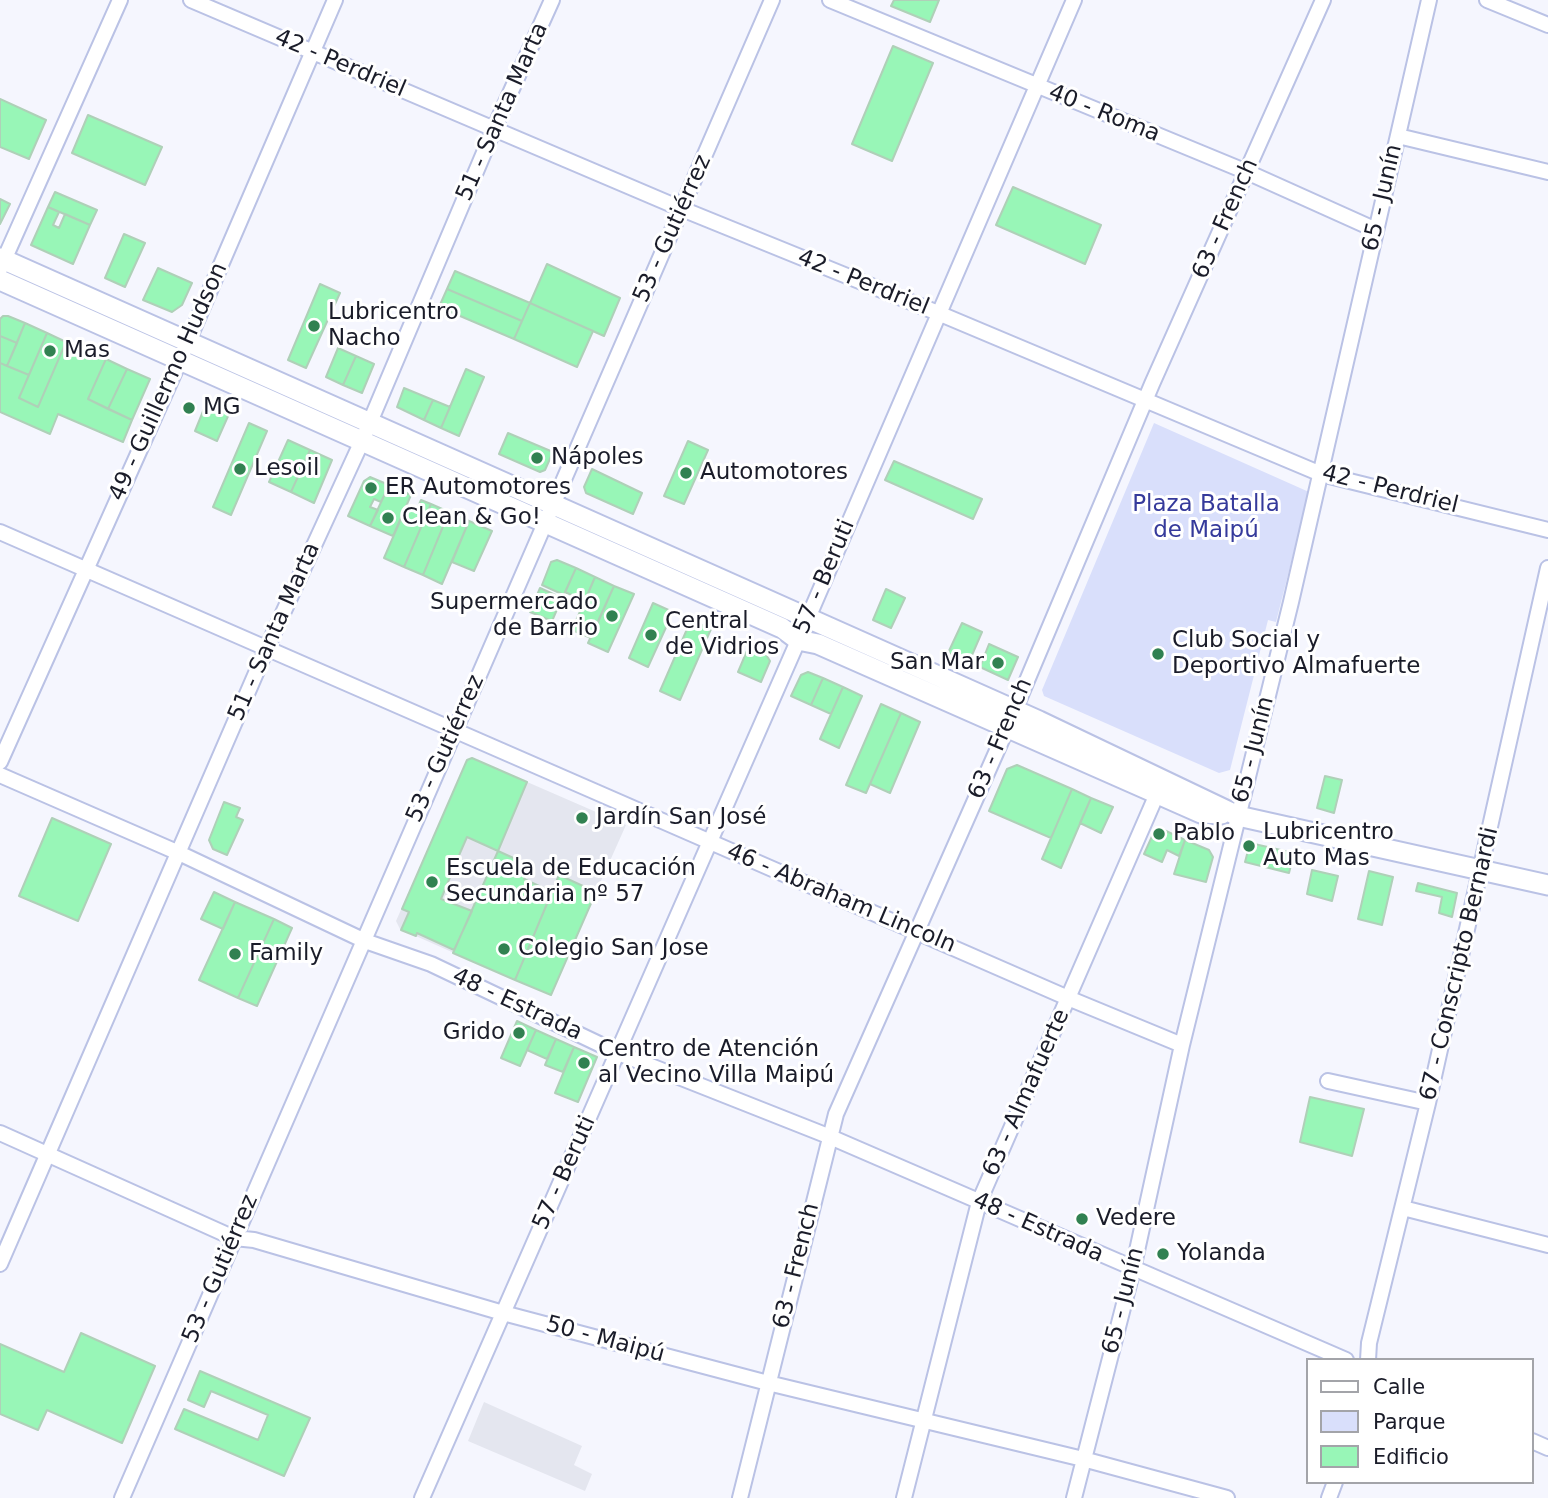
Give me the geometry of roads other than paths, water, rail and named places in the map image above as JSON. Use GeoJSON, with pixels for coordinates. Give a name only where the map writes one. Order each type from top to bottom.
{"type":"FeatureCollection","features":[{"type":"Feature","properties":{"kind":"main road"},"geometry":{"type":"LineString","coordinates":[[1,262],[184,351],[365,432],[549,513],[808,618],[1011,719],[1160,788],[1262,823],[1548,885]]}},
{"type":"Feature","properties":{"kind":"main road"},"geometry":{"type":"LineString","coordinates":[[0,280],[184,351]]}},
{"type":"Feature","properties":{"kind":"main road"},"geometry":{"type":"LineString","coordinates":[[549,513],[782,628],[798,640],[818,644],[1011,719]]}},
{"type":"Feature","properties":{"kind":"street"},"geometry":{"type":"LineString","coordinates":[[1,262],[120,0]]}},
{"type":"Feature","properties":{"kind":"street","name":"42 - Perdriel"},"geometry":{"type":"LineString","coordinates":[[191,0],[682,209],[1321,474],[1548,530]]}},
{"type":"Feature","properties":{"kind":"street","name":"49 - Guillermo Hudson"},"geometry":{"type":"LineString","coordinates":[[0,762],[184,351],[335,0]]}},
{"type":"Feature","properties":{"kind":"street","name":"51 - Santa Marta"},"geometry":{"type":"LineString","coordinates":[[0,1264],[552,0]]}},
{"type":"Feature","properties":{"kind":"street","name":"53 - Gutiérrez"},"geometry":{"type":"LineString","coordinates":[[122,1498],[772,0]]}},
{"type":"Feature","properties":{"kind":"street","name":"40 - Roma"},"geometry":{"type":"LineString","coordinates":[[831,0],[1247,172],[1376,230]]}},
{"type":"Feature","properties":{"kind":"street","name":"57 - Beruti"},"geometry":{"type":"LineString","coordinates":[[422,1498],[808,618],[1074,0]]}},
{"type":"Feature","properties":{"kind":"street","name":"63 - French"},"geometry":{"type":"LineString","coordinates":[[740,1498],[828,1136],[836,1114],[1011,719],[1145,402],[1322,0]]}},
{"type":"Feature","properties":{"kind":"street","name":"65 - Junín"},"geometry":{"type":"LineString","coordinates":[[1074,1498],[1133,1269],[1182,1045],[1321,474],[1429,0]]}},
{"type":"Feature","properties":{"kind":"street"},"geometry":{"type":"LineString","coordinates":[[1487,0],[1548,26]]}},
{"type":"Feature","properties":{"kind":"street"},"geometry":{"type":"LineString","coordinates":[[1398,136],[1548,172]]}},
{"type":"Feature","properties":{"kind":"street","name":"46 - Abraham Lincoln"},"geometry":{"type":"LineString","coordinates":[[0,532],[266,650],[1182,1045]]}},
{"type":"Feature","properties":{"kind":"street","name":"67 - Conscripto Bernardi"},"geometry":{"type":"LineString","coordinates":[[1368,1358],[1369,1343],[1482,870],[1548,568]]}},
{"type":"Feature","properties":{"kind":"street","name":"48 - Estrada"},"geometry":{"type":"LineString","coordinates":[[0,775],[179,853],[365,941],[431,964],[618,1053],[828,1136],[1341,1358]]}},
{"type":"Feature","properties":{"kind":"street","name":"63 - Almafuerte"},"geometry":{"type":"LineString","coordinates":[[904,1498],[979,1202],[1160,788]]}},
{"type":"Feature","properties":{"kind":"street"},"geometry":{"type":"LineString","coordinates":[[1328,1081],[1428,1103]]}},
{"type":"Feature","properties":{"kind":"street","name":"50 - Maipú"},"geometry":{"type":"LineString","coordinates":[[0,1133],[234,1238],[254,1240],[503,1313],[768,1383],[1227,1498]]}},
{"type":"Feature","properties":{"kind":"street"},"geometry":{"type":"LineString","coordinates":[[1403,1208],[1548,1245]]}},
{"type":"Feature","properties":{"kind":"place","name":"Lubricentro Nacho"},"geometry":{"type":"Point","coordinates":[314,326]}},
{"type":"Feature","properties":{"kind":"place","name":"Mas"},"geometry":{"type":"Point","coordinates":[50,351]}},
{"type":"Feature","properties":{"kind":"place","name":"MG"},"geometry":{"type":"Point","coordinates":[189,408]}},
{"type":"Feature","properties":{"kind":"place","name":"Nápoles"},"geometry":{"type":"Point","coordinates":[537,458]}},
{"type":"Feature","properties":{"kind":"place","name":"Lesoil"},"geometry":{"type":"Point","coordinates":[240,469]}},
{"type":"Feature","properties":{"kind":"place","name":"Automotores"},"geometry":{"type":"Point","coordinates":[686,473]}},
{"type":"Feature","properties":{"kind":"place","name":"ER Automotores"},"geometry":{"type":"Point","coordinates":[371,488]}},
{"type":"Feature","properties":{"kind":"place","name":"Clean & Go!"},"geometry":{"type":"Point","coordinates":[388,518]}},
{"type":"Feature","properties":{"kind":"place","name":"Supermercado de Barrio"},"geometry":{"type":"Point","coordinates":[612,616]}},
{"type":"Feature","properties":{"kind":"place","name":"Central de Vidrios"},"geometry":{"type":"Point","coordinates":[651,635]}},
{"type":"Feature","properties":{"kind":"place","name":"Club Social y Deportivo Almafuerte"},"geometry":{"type":"Point","coordinates":[1158,654]}},
{"type":"Feature","properties":{"kind":"place","name":"San Mar"},"geometry":{"type":"Point","coordinates":[998,663]}},
{"type":"Feature","properties":{"kind":"place","name":"Jardín San José"},"geometry":{"type":"Point","coordinates":[582,818]}},
{"type":"Feature","properties":{"kind":"place","name":"Pablo"},"geometry":{"type":"Point","coordinates":[1159,834]}},
{"type":"Feature","properties":{"kind":"place","name":"Lubricentro Auto Mas"},"geometry":{"type":"Point","coordinates":[1249,846]}},
{"type":"Feature","properties":{"kind":"place","name":"Escuela de Educación Secundaria nº 57"},"geometry":{"type":"Point","coordinates":[432,882]}},
{"type":"Feature","properties":{"kind":"place","name":"Colegio San Jose"},"geometry":{"type":"Point","coordinates":[504,949]}},
{"type":"Feature","properties":{"kind":"place","name":"Family"},"geometry":{"type":"Point","coordinates":[235,954]}},
{"type":"Feature","properties":{"kind":"place","name":"Grido"},"geometry":{"type":"Point","coordinates":[519,1033]}},
{"type":"Feature","properties":{"kind":"place","name":"Centro de Atención al Vecino Villa Maipú"},"geometry":{"type":"Point","coordinates":[584,1063]}},
{"type":"Feature","properties":{"kind":"place","name":"Vedere"},"geometry":{"type":"Point","coordinates":[1082,1219]}},
{"type":"Feature","properties":{"kind":"place","name":"Yolanda"},"geometry":{"type":"Point","coordinates":[1163,1254]}},
{"type":"Feature","properties":{"kind":"park label","name":"Plaza Batalla de Maipú"},"geometry":{"type":"Point","coordinates":[1206,518]}}]}
